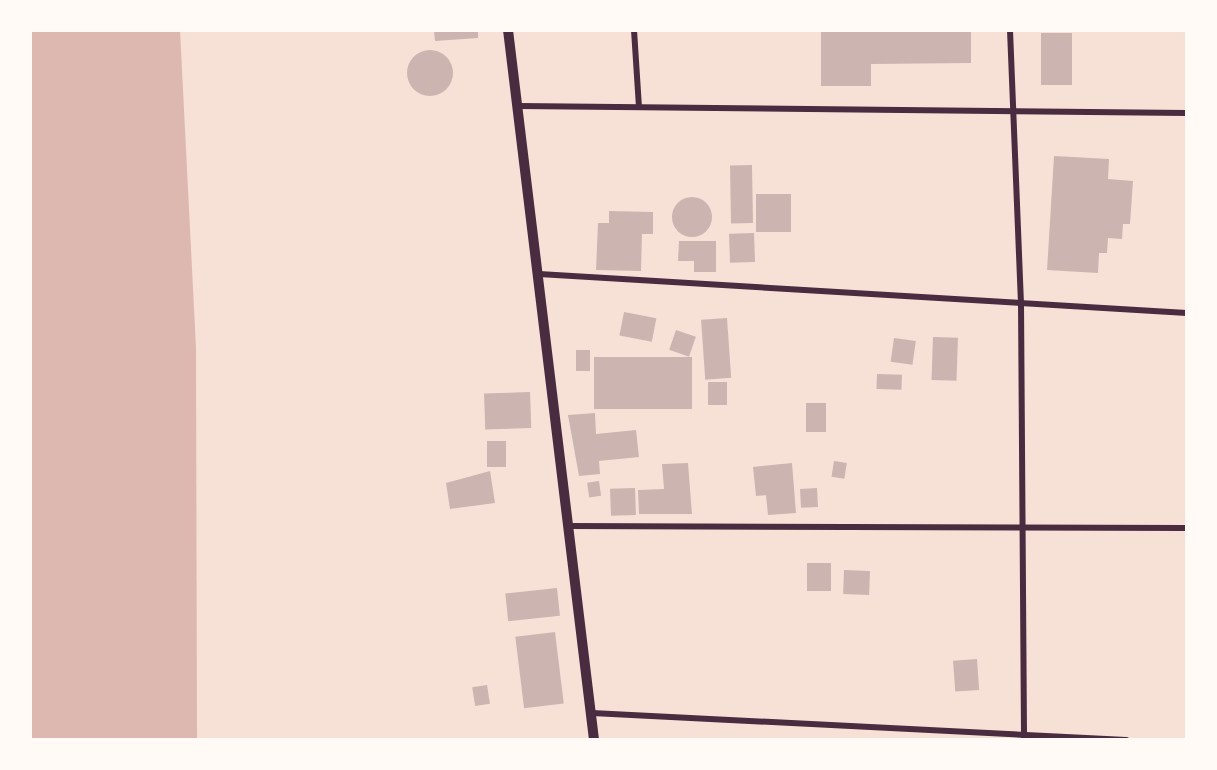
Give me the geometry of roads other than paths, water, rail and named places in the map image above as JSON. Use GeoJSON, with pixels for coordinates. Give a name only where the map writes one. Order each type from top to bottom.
{"type":"FeatureCollection","features":[{"type":"Feature","properties":{"kind":"street"},"geometry":{"type":"LineString","coordinates":[[508,30],[594,740]]}},
{"type":"Feature","properties":{"kind":"street"},"geometry":{"type":"LineString","coordinates":[[634,30],[639,107]]}},
{"type":"Feature","properties":{"kind":"street"},"geometry":{"type":"LineString","coordinates":[[1010,30],[1011,113],[1021,303],[1024,736]]}},
{"type":"Feature","properties":{"kind":"street"},"geometry":{"type":"LineString","coordinates":[[519,106],[1011,113],[1187,113]]}},
{"type":"Feature","properties":{"kind":"street"},"geometry":{"type":"LineString","coordinates":[[539,274],[1187,313]]}},
{"type":"Feature","properties":{"kind":"street"},"geometry":{"type":"LineString","coordinates":[[569,526],[1022,525],[1187,528]]}},
{"type":"Feature","properties":{"kind":"street"},"geometry":{"type":"LineString","coordinates":[[592,713],[1126,740]]}}]}
